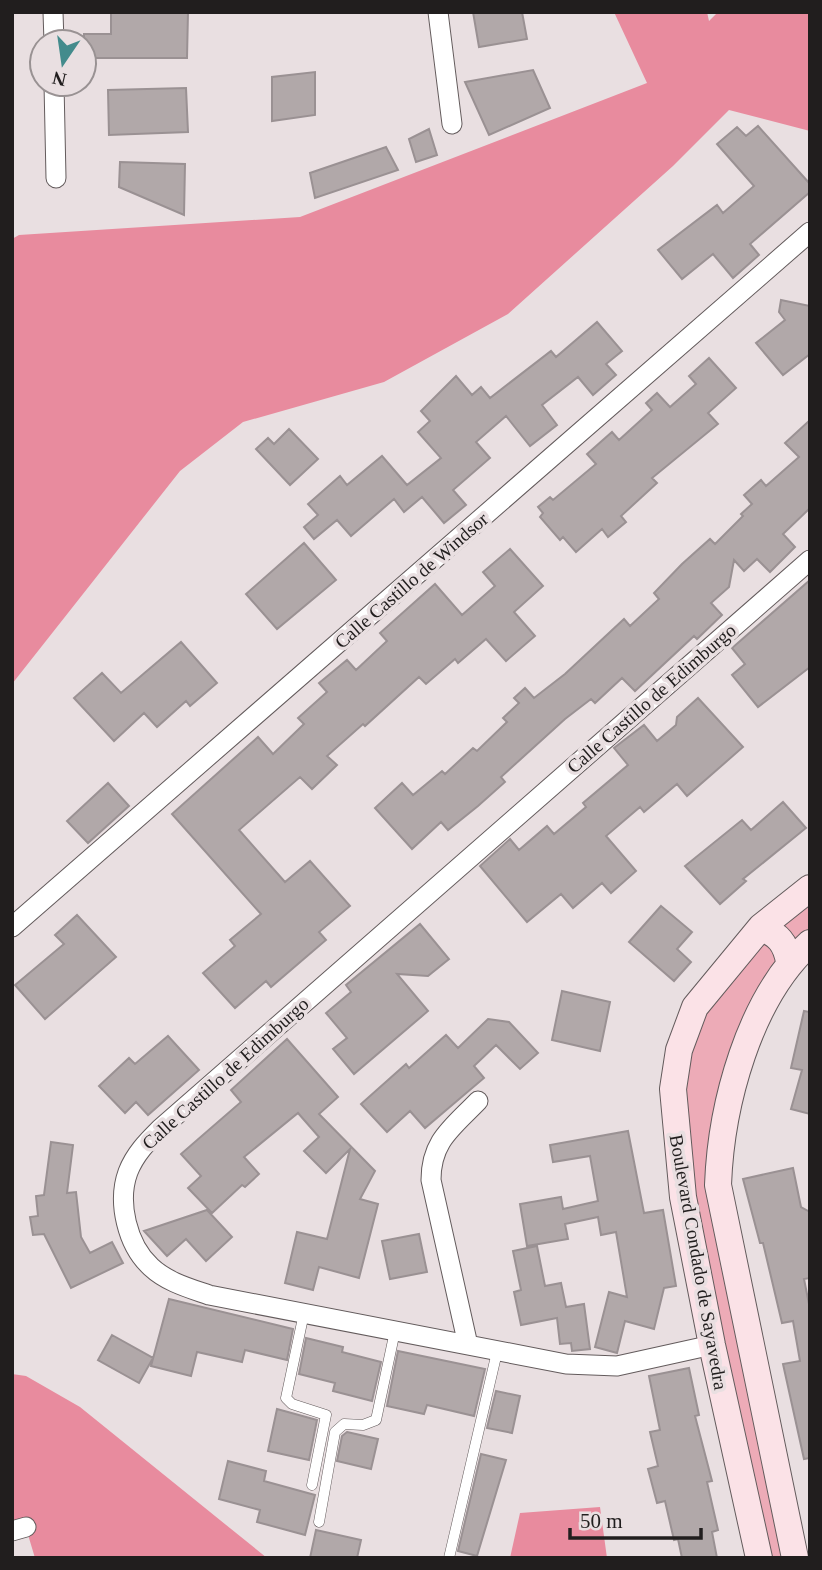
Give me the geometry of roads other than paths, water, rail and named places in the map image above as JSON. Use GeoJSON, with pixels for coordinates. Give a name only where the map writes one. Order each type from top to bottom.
{"type":"FeatureCollection","features":[{"type":"Feature","properties":{"kind":"street"},"geometry":{"type":"LineString","coordinates":[[438,12],[452,124]]}},
{"type":"Feature","properties":{"kind":"street"},"geometry":{"type":"LineString","coordinates":[[54,98],[56,178]]}},
{"type":"Feature","properties":{"kind":"street","name":"Calle Castillo de Windsor"},"geometry":{"type":"LineString","coordinates":[[12,927],[810,232]]}},
{"type":"Feature","properties":{"kind":"street","name":"Calle Castillo de Edimburgo"},"geometry":{"type":"LineString","coordinates":[[712,1345],[617,1366],[594,1367],[497,1352],[209,1295],[172,1281],[151,1267],[137,1249],[127,1224],[123,1203],[128,1173],[141,1149],[208,1085],[810,560]]}},
{"type":"Feature","properties":{"kind":"street","name":"Boulevard Condado de Sayavedra"},"geometry":{"type":"LineString","coordinates":[[759,1558],[712,1345],[683,1197],[675,1135],[673,1089],[679,1050],[695,1007],[717,976],[761,927],[810,888]]}},
{"type":"Feature","properties":{"kind":"street"},"geometry":{"type":"LineString","coordinates":[[761,927],[776,934],[786,944],[789,961]]}},
{"type":"Feature","properties":{"kind":"street","name":"Boulevard Condado de Sayavedra"},"geometry":{"type":"LineString","coordinates":[[795,1558],[718,1185],[734,1082],[747,1040],[789,961],[810,943]]}},
{"type":"Feature","properties":{"kind":"street"},"geometry":{"type":"LineString","coordinates":[[468,1345],[431,1180],[431,1160],[439,1142],[478,1101]]}},
{"type":"Feature","properties":{"kind":"street"},"geometry":{"type":"LineString","coordinates":[[675,1135],[692,1143],[708,1143],[724,1135]]}},
{"type":"Feature","properties":{"kind":"lane"},"geometry":{"type":"LineString","coordinates":[[304,1313],[286,1398],[292,1404],[326,1415],[312,1485]]}},
{"type":"Feature","properties":{"kind":"lane"},"geometry":{"type":"LineString","coordinates":[[319,1522],[335,1432],[344,1424],[363,1425],[376,1420],[395,1331]]}},
{"type":"Feature","properties":{"kind":"lane"},"geometry":{"type":"LineString","coordinates":[[449,1558],[497,1352]]}}]}
